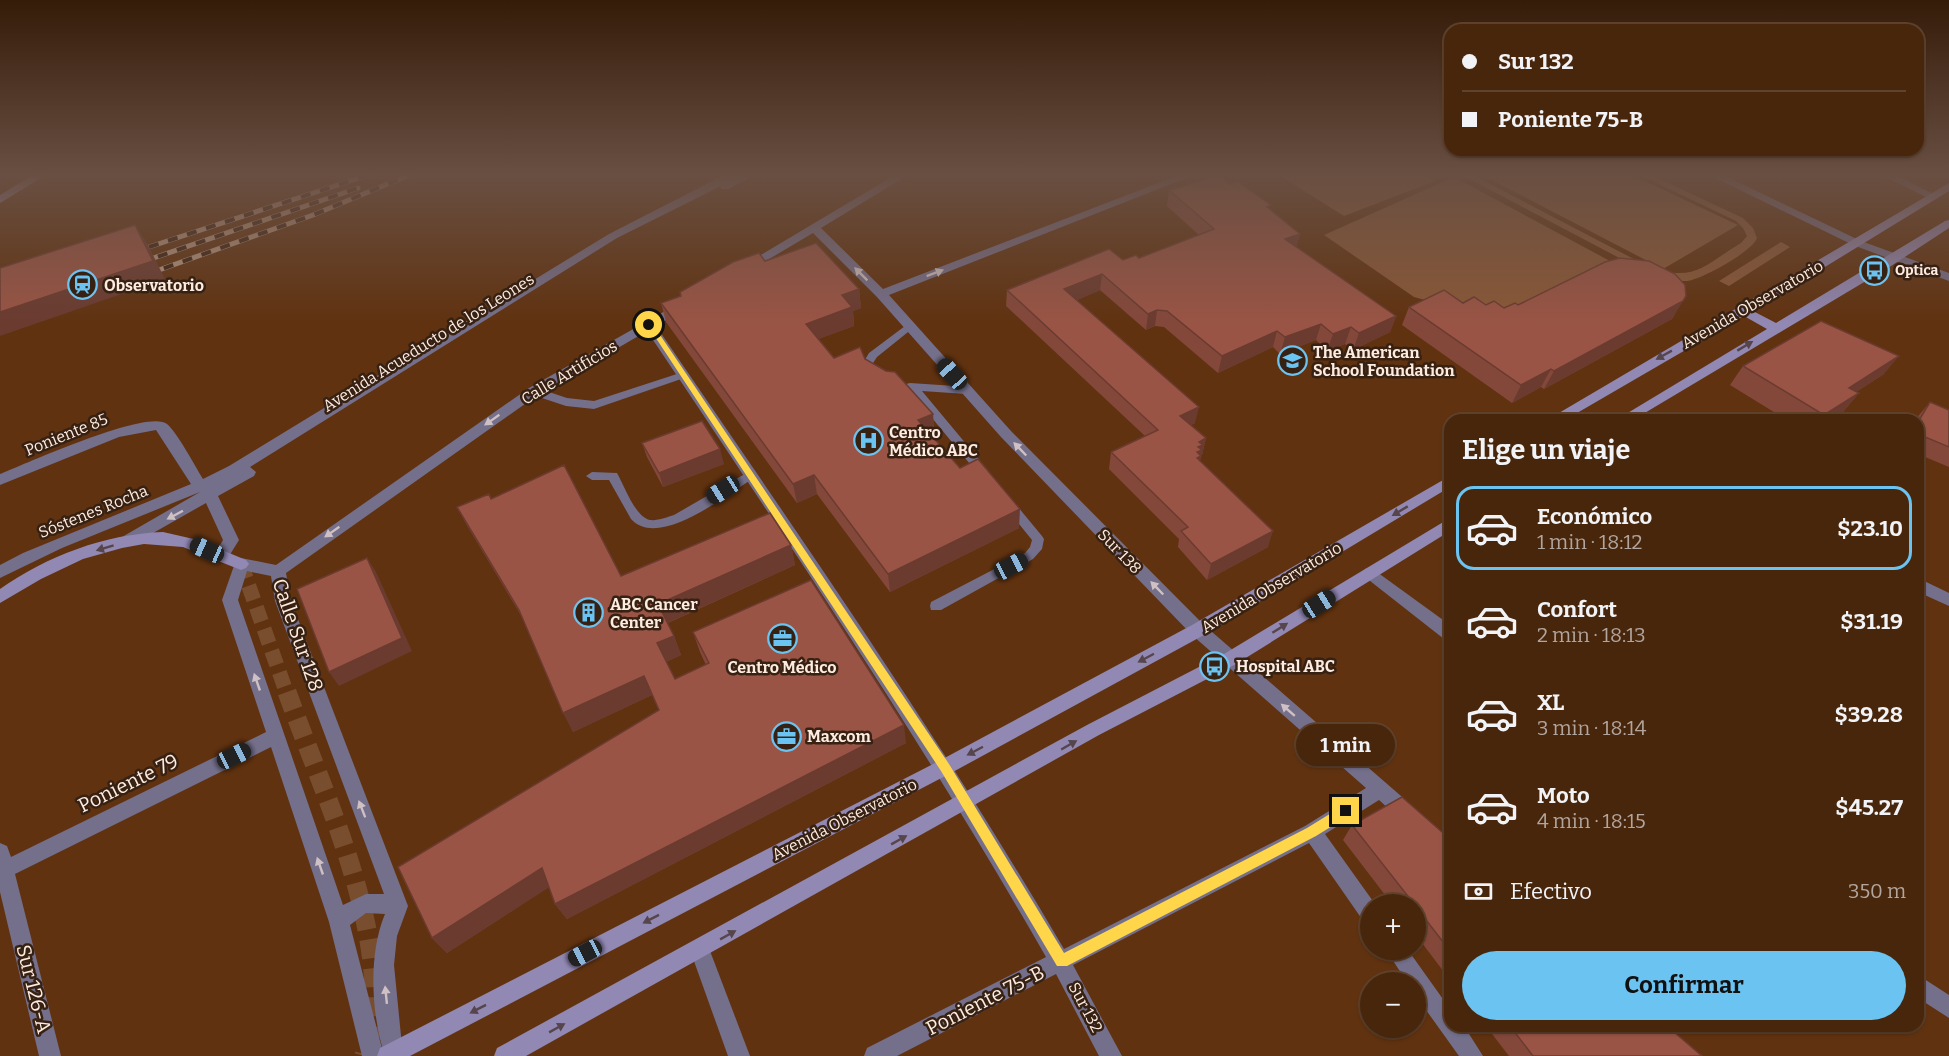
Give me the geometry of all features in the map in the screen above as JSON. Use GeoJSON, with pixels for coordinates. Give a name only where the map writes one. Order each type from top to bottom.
{"type":"FeatureCollection","features":[{"type":"Feature","properties":{"kind":"main road","name":"Avenida Observatorio"},"geometry":{"type":"LineString","coordinates":[[1564,414],[1744,311],[1887,224]]}},
{"type":"Feature","properties":{"kind":"main road","name":"Avenida Observatorio"},"geometry":{"type":"LineString","coordinates":[[1633,414],[1774,328],[1897,257],[1947,224]]}},
{"type":"Feature","properties":{"kind":"main road"},"geometry":{"type":"LineString","coordinates":[[1744,311],[1774,328]]}},
{"type":"Feature","properties":{"kind":"main road","name":"Avenida Observatorio"},"geometry":{"type":"LineString","coordinates":[[391,1054],[945,767],[1198,630],[1444,485]]}},
{"type":"Feature","properties":{"kind":"main road"},"geometry":{"type":"LineString","coordinates":[[505,1056],[700,950],[1093,730],[1230,658],[1444,528]]}},
{"type":"Feature","properties":{"kind":"main road"},"geometry":{"type":"LineString","coordinates":[[0,597],[43,572],[84,554],[127,541],[163,538],[177,540],[241,564]]}},
{"type":"Feature","properties":{"kind":"street","name":"Avenida Acueducto de los Leones"},"geometry":{"type":"LineString","coordinates":[[127,541],[253,459],[613,236],[636,224]]}},
{"type":"Feature","properties":{"kind":"street","name":"Avenida Acueducto de los Leones"},"geometry":{"type":"LineString","coordinates":[[205,491],[390,387],[620,240],[651,224]]}},
{"type":"Feature","properties":{"kind":"street"},"geometry":{"type":"LineString","coordinates":[[737,273],[821,224]]}},
{"type":"Feature","properties":{"kind":"street"},"geometry":{"type":"LineString","coordinates":[[881,294],[1062,224]]}},
{"type":"Feature","properties":{"kind":"street"},"geometry":{"type":"LineString","coordinates":[[1818,224],[1857,243],[1949,277]]}},
{"type":"Feature","properties":{"kind":"street","name":"Sur 138"},"geometry":{"type":"LineString","coordinates":[[815,228],[881,294],[1006,434],[1198,630],[1425,828]]}},
{"type":"Feature","properties":{"kind":"street","name":"Calle Artificios"},"geometry":{"type":"LineString","coordinates":[[278,571],[534,391],[688,302]]}},
{"type":"Feature","properties":{"kind":"street","name":"Sur 132"},"geometry":{"type":"LineString","coordinates":[[649,325],[945,767],[1062,962],[1111,1056]]}},
{"type":"Feature","properties":{"kind":"street","name":"Poniente 85"},"geometry":{"type":"LineString","coordinates":[[0,480],[116,433],[147,424],[162,427],[205,491]]}},
{"type":"Feature","properties":{"kind":"street"},"geometry":{"type":"LineString","coordinates":[[205,491],[231,540],[221,557]]}},
{"type":"Feature","properties":{"kind":"street","name":"Sóstenes Rocha"},"geometry":{"type":"LineString","coordinates":[[0,572],[33,555],[205,491]]}},
{"type":"Feature","properties":{"kind":"street"},"geometry":{"type":"LineString","coordinates":[[241,564],[230,600],[339,922],[373,1056]]}},
{"type":"Feature","properties":{"kind":"street","name":"Calle Sur 128"},"geometry":{"type":"LineString","coordinates":[[241,564],[278,571],[283,602],[398,906]]}},
{"type":"Feature","properties":{"kind":"street"},"geometry":{"type":"LineString","coordinates":[[1370,573],[1444,629]]}},
{"type":"Feature","properties":{"kind":"street"},"geometry":{"type":"LineString","coordinates":[[1924,587],[1949,600]]}},
{"type":"Feature","properties":{"kind":"street","name":"Poniente 79"},"geometry":{"type":"LineString","coordinates":[[1,865],[276,736]]}},
{"type":"Feature","properties":{"kind":"street","name":"Poniente 75-B"},"geometry":{"type":"LineString","coordinates":[[875,1056],[1312,832],[1379,790]]}},
{"type":"Feature","properties":{"kind":"street"},"geometry":{"type":"LineString","coordinates":[[1312,832],[1360,900]]}},
{"type":"Feature","properties":{"kind":"street","name":"Sur 126-A"},"geometry":{"type":"LineString","coordinates":[[1,865],[50,1056]]}},
{"type":"Feature","properties":{"kind":"street"},"geometry":{"type":"LineString","coordinates":[[339,922],[350,912],[366,903],[398,906],[387,937],[384,961],[391,1054]]}},
{"type":"Feature","properties":{"kind":"street"},"geometry":{"type":"LineString","coordinates":[[700,950],[739,1056]]}},
{"type":"Feature","properties":{"kind":"street"},"geometry":{"type":"LineString","coordinates":[[1403,960],[1444,1016]]}},
{"type":"Feature","properties":{"kind":"street"},"geometry":{"type":"LineString","coordinates":[[1924,989],[1949,1008]]}},
{"type":"Feature","properties":{"kind":"street"},"geometry":{"type":"LineString","coordinates":[[1455,1032],[1472,1056]]}},
{"type":"Feature","properties":{"kind":"lane"},"geometry":{"type":"LineString","coordinates":[[885,383],[873,376],[868,363],[873,356],[909,326]]}},
{"type":"Feature","properties":{"kind":"lane"},"geometry":{"type":"LineString","coordinates":[[534,391],[566,402],[594,405],[683,375]]}},
{"type":"Feature","properties":{"kind":"lane"},"geometry":{"type":"LineString","coordinates":[[900,386],[966,390]]}},
{"type":"Feature","properties":{"kind":"lane"},"geometry":{"type":"LineString","coordinates":[[913,388],[1038,539],[1036,549],[1029,556],[936,606]]}},
{"type":"Feature","properties":{"kind":"lane"},"geometry":{"type":"LineString","coordinates":[[592,476],[612,476],[638,518],[645,524],[656,525],[694,510],[750,475]]}},
{"type":"Feature","properties":{"kind":"shaded area"},"geometry":{"type":"Polygon","coordinates":[[[1348,224],[1542,224],[1610,261],[1494,319],[1414,297],[1324,235],[1348,224]]]}},
{"type":"Feature","properties":{"kind":"shaded area"},"geometry":{"type":"Polygon","coordinates":[[[1555,224],[1567,224],[1651,268],[1679,273],[1699,269],[1741,243],[1747,236],[1739,224],[1749,224],[1757,238],[1737,257],[1694,279],[1672,280],[1646,272],[1555,224]]]}},
{"type":"Feature","properties":{"kind":"shaded area"},"geometry":{"type":"Polygon","coordinates":[[[1577,224],[1738,225],[1663,269],[1577,224]]]}},
{"type":"Feature","properties":{"kind":"shaded area"},"geometry":{"type":"Polygon","coordinates":[[[1781,242],[1790,247],[1729,286],[1719,281],[1781,242]]]}},
{"type":"Feature","properties":{"kind":"building"},"geometry":{"type":"Polygon","coordinates":[[[1209,224],[1288,224],[1300,234],[1285,239],[1396,316],[1359,333],[1351,327],[1333,334],[1321,324],[1285,337],[1277,331],[1222,356],[1167,311],[1157,310],[1148,314],[1102,274],[1064,289],[1199,407],[1180,416],[1206,438],[1199,442],[1203,445],[1198,447],[1202,450],[1197,452],[1201,456],[1197,458],[1273,531],[1211,564],[1181,531],[1188,527],[1111,452],[1158,430],[1007,290],[1109,249],[1123,260],[1136,255],[1139,258],[1214,229],[1209,224]]]}},
{"type":"Feature","properties":{"kind":"building"},"geometry":{"type":"Polygon","coordinates":[[[135,225],[153,261],[0,312],[0,268],[135,225]]]}},
{"type":"Feature","properties":{"kind":"building"},"geometry":{"type":"Polygon","coordinates":[[[816,243],[859,289],[842,295],[852,307],[806,324],[834,358],[860,347],[865,359],[886,371],[895,372],[933,414],[918,420],[960,468],[978,459],[1020,509],[888,574],[814,475],[793,484],[661,303],[681,296],[680,292],[733,262],[759,253],[765,261],[816,243]]]}},
{"type":"Feature","properties":{"kind":"building"},"geometry":{"type":"Polygon","coordinates":[[[1620,258],[1649,261],[1675,274],[1685,285],[1686,296],[1683,301],[1554,371],[1551,369],[1521,385],[1409,307],[1444,290],[1463,303],[1474,297],[1486,305],[1494,301],[1504,308],[1515,303],[1518,305],[1605,262],[1620,258]]]}},
{"type":"Feature","properties":{"kind":"building"},"geometry":{"type":"Polygon","coordinates":[[[1821,321],[1899,356],[1849,388],[1859,393],[1826,414],[1743,366],[1821,321]]]}},
{"type":"Feature","properties":{"kind":"building"},"geometry":{"type":"Polygon","coordinates":[[[1930,402],[1949,410],[1949,447],[1924,437],[1923,414],[1930,402]]]}},
{"type":"Feature","properties":{"kind":"building"},"geometry":{"type":"Polygon","coordinates":[[[702,421],[720,449],[659,473],[642,443],[702,421]]]}},
{"type":"Feature","properties":{"kind":"building"},"geometry":{"type":"Polygon","coordinates":[[[564,465],[621,576],[770,513],[791,545],[658,604],[674,636],[657,643],[675,679],[709,663],[693,632],[811,580],[904,725],[555,904],[542,868],[432,938],[398,867],[659,710],[644,676],[563,713],[519,610],[457,507],[489,494],[491,499],[564,465]]]}},
{"type":"Feature","properties":{"kind":"building"},"geometry":{"type":"Polygon","coordinates":[[[367,558],[402,638],[329,672],[297,589],[367,558]]]}},
{"type":"Feature","properties":{"kind":"building"},"geometry":{"type":"Polygon","coordinates":[[[1402,797],[1444,834],[1444,943],[1426,920],[1426,894],[1406,894],[1352,825],[1402,797]]]}},
{"type":"Feature","properties":{"kind":"building"},"geometry":{"type":"Polygon","coordinates":[[[1515,1032],[1674,1032],[1702,1056],[1533,1056],[1515,1032]]]}},
{"type":"Feature","properties":{"kind":"tunnel"},"geometry":{"type":"LineString","coordinates":[[241,564],[287,694]]}},
{"type":"Feature","properties":{"kind":"tunnel"},"geometry":{"type":"LineString","coordinates":[[287,692],[347,854],[369,939],[374,981],[373,1021],[364,1056]]}},
{"type":"Feature","properties":{"kind":"railway"},"geometry":{"type":"LineString","coordinates":[[149,247],[218,224]]}},
{"type":"Feature","properties":{"kind":"railway"},"geometry":{"type":"LineString","coordinates":[[139,263],[252,224]]}},
{"type":"Feature","properties":{"kind":"railway"},"geometry":{"type":"LineString","coordinates":[[145,275],[287,224]]}},
{"type":"Feature","properties":{"kind":"place","name":"Optica"},"geometry":{"type":"Point","coordinates":[1874,270]}},
{"type":"Feature","properties":{"kind":"place","name":"Observatorio"},"geometry":{"type":"Point","coordinates":[83,285]}},
{"type":"Feature","properties":{"kind":"place","name":"The American School Foundation"},"geometry":{"type":"Point","coordinates":[1292,361]}},
{"type":"Feature","properties":{"kind":"place","name":"Centro Médico ABC"},"geometry":{"type":"Point","coordinates":[868,441]}},
{"type":"Feature","properties":{"kind":"place","name":"ABC Cancer Center"},"geometry":{"type":"Point","coordinates":[589,613]}},
{"type":"Feature","properties":{"kind":"place","name":"Centro Médico"},"geometry":{"type":"Point","coordinates":[782,639]}},
{"type":"Feature","properties":{"kind":"place","name":"Hospital ABC"},"geometry":{"type":"Point","coordinates":[1215,666]}},
{"type":"Feature","properties":{"kind":"place","name":"Maxcom"},"geometry":{"type":"Point","coordinates":[786,736]}},
{"type":"Feature","properties":{"kind":"route"},"geometry":{"type":"LineString","coordinates":[[649,325],[945,767],[1062,962],[1312,832],[1346,811]]}}]}
